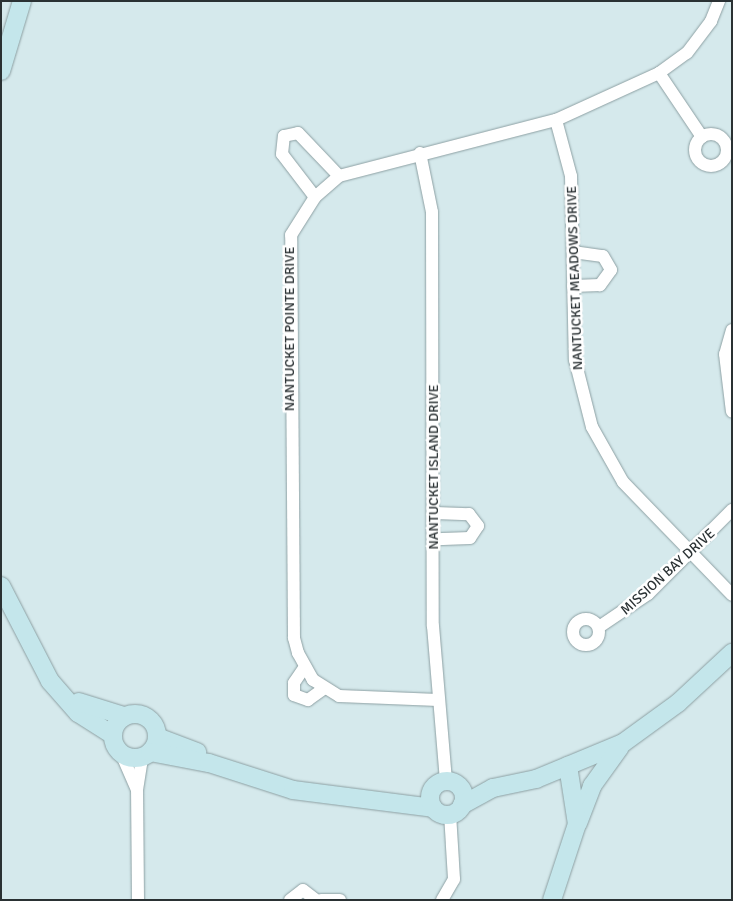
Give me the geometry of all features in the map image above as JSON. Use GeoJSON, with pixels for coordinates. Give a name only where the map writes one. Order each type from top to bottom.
{"type":"FeatureCollection","features":[{"type":"Feature","properties":{"kind":"street"},"geometry":{"type":"LineString","coordinates":[[1,71],[22,1]]}},
{"type":"Feature","properties":{"kind":"street","name":"NANTUCKET POINTE DRIVE"},"geometry":{"type":"LineString","coordinates":[[323,689],[304,668],[294,638],[288,246],[295,226],[315,197],[339,176],[420,153],[556,120],[659,73],[687,53],[711,21],[719,1]]}},
{"type":"Feature","properties":{"kind":"street"},"geometry":{"type":"LineString","coordinates":[[659,73],[702,137]]}},
{"type":"Feature","properties":{"kind":"street","name":"NANTUCKET MEADOWS DRIVE"},"geometry":{"type":"LineString","coordinates":[[556,120],[571,176],[575,360],[592,426],[623,482],[691,555],[732,595]]}},
{"type":"Feature","properties":{"kind":"street"},"geometry":{"type":"LineString","coordinates":[[315,197],[282,154],[279,144],[284,136],[298,133],[339,176]]}},
{"type":"Feature","properties":{"kind":"street","name":"NANTUCKET ISLAND DRIVE"},"geometry":{"type":"LineString","coordinates":[[420,153],[432,212],[438,700],[446,785]]}},
{"type":"Feature","properties":{"kind":"street"},"geometry":{"type":"LineString","coordinates":[[573,252],[603,256],[611,270],[600,286],[573,286]]}},
{"type":"Feature","properties":{"kind":"street"},"geometry":{"type":"LineString","coordinates":[[732,330],[725,354],[732,412]]}},
{"type":"Feature","properties":{"kind":"street","name":"MISSION BAY DRIVE"},"geometry":{"type":"LineString","coordinates":[[599,627],[633,606],[691,555],[732,510]]}},
{"type":"Feature","properties":{"kind":"street"},"geometry":{"type":"LineString","coordinates":[[435,514],[469,514],[478,526],[470,538],[436,538]]}},
{"type":"Feature","properties":{"kind":"street"},"geometry":{"type":"LineString","coordinates":[[1,586],[40,668],[71,700],[78,713],[113,735],[137,790]]}},
{"type":"Feature","properties":{"kind":"street"},"geometry":{"type":"LineString","coordinates":[[121,753],[150,748],[195,751],[209,763],[293,790],[397,800],[448,809],[493,788],[568,766],[623,743],[678,702],[732,653]]}},
{"type":"Feature","properties":{"kind":"street"},"geometry":{"type":"LineString","coordinates":[[304,668],[294,683],[296,697],[308,700],[323,689],[358,699],[438,700]]}},
{"type":"Feature","properties":{"kind":"street"},"geometry":{"type":"LineString","coordinates":[[71,700],[124,716],[147,717],[150,748],[137,790],[138,900]]}},
{"type":"Feature","properties":{"kind":"street"},"geometry":{"type":"LineString","coordinates":[[113,735],[124,716]]}},
{"type":"Feature","properties":{"kind":"street"},"geometry":{"type":"LineString","coordinates":[[552,900],[577,824],[592,786],[623,743]]}},
{"type":"Feature","properties":{"kind":"street"},"geometry":{"type":"LineString","coordinates":[[568,766],[577,824]]}},
{"type":"Feature","properties":{"kind":"street"},"geometry":{"type":"LineString","coordinates":[[397,800],[446,785],[493,788]]}},
{"type":"Feature","properties":{"kind":"street"},"geometry":{"type":"LineString","coordinates":[[442,900],[454,878],[446,785]]}},
{"type":"Feature","properties":{"kind":"street"},"geometry":{"type":"LineString","coordinates":[[446,785],[448,809]]}},
{"type":"Feature","properties":{"kind":"street"},"geometry":{"type":"LineString","coordinates":[[290,900],[302,890],[316,900]]}},
{"type":"Feature","properties":{"kind":"street"},"geometry":{"type":"LineString","coordinates":[[321,900],[340,900]]}}]}
